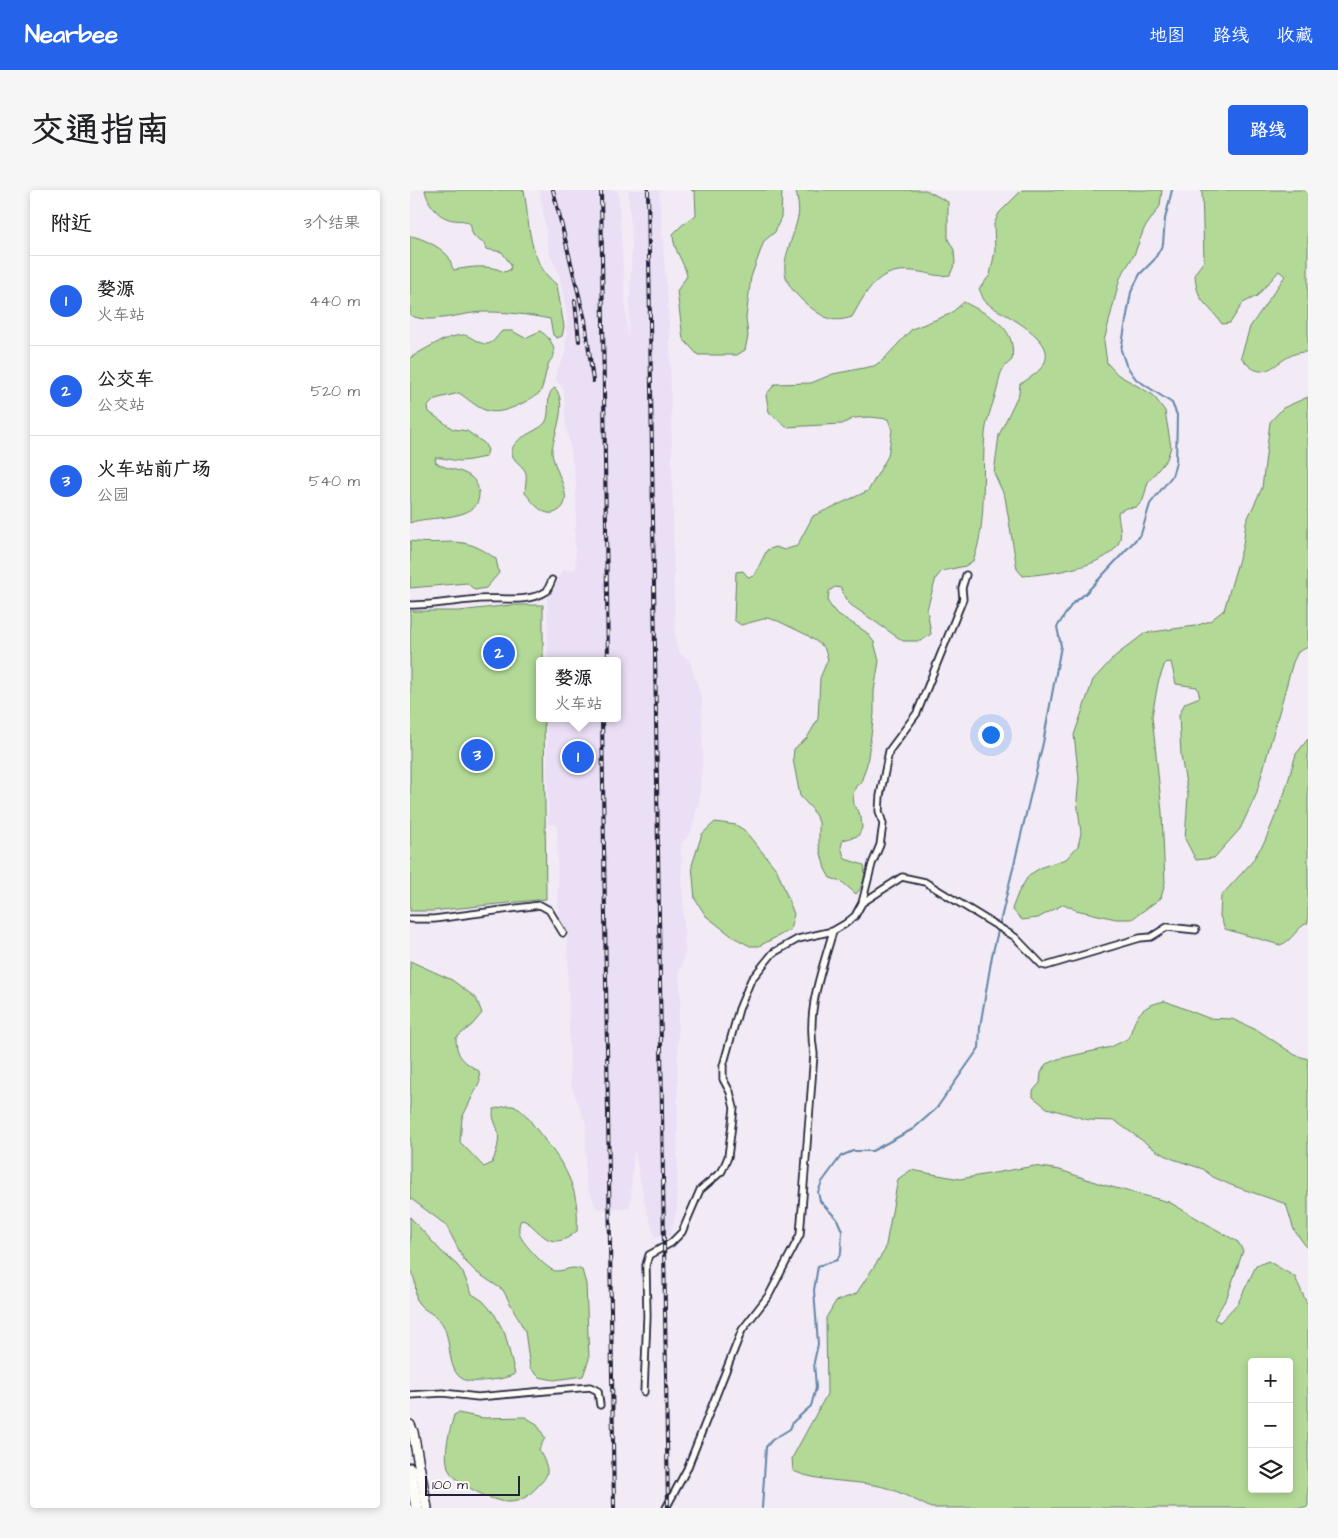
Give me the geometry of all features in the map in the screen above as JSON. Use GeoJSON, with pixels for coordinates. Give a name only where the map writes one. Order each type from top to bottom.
{"type":"FeatureCollection","features":[{"type":"Feature","properties":{"kind":"highway"},"geometry":{"type":"LineString","coordinates":[[410,1469],[417,1508]]}},
{"type":"Feature","properties":{"kind":"main road"},"geometry":{"type":"LineString","coordinates":[[410,1425],[417,1450],[427,1508]]}},
{"type":"Feature","properties":{"kind":"street"},"geometry":{"type":"LineString","coordinates":[[644,1392],[647,1316],[646,1265],[649,1255],[671,1243],[682,1232],[700,1190],[722,1170],[728,1157],[734,1108],[724,1079],[723,1066],[745,993],[751,980],[773,953],[798,939],[833,931],[855,916],[862,903],[880,844],[883,824],[879,811],[880,796],[889,751],[920,706],[963,599],[962,588],[966,575]]}},
{"type":"Feature","properties":{"kind":"street"},"geometry":{"type":"LineString","coordinates":[[410,605],[480,599],[533,598],[547,592],[552,580]]}},
{"type":"Feature","properties":{"kind":"street"},"geometry":{"type":"LineString","coordinates":[[862,903],[897,879],[916,878],[1015,937],[1042,965],[1046,966],[1140,938],[1151,937],[1167,927],[1196,930]]}},
{"type":"Feature","properties":{"kind":"street"},"geometry":{"type":"LineString","coordinates":[[410,919],[434,919],[540,905],[549,910],[563,934]]}},
{"type":"Feature","properties":{"kind":"street"},"geometry":{"type":"LineString","coordinates":[[666,1508],[687,1469],[742,1330],[769,1295],[800,1235],[814,1054],[811,1036],[812,1008],[833,931]]}},
{"type":"Feature","properties":{"kind":"street"},"geometry":{"type":"LineString","coordinates":[[410,1395],[436,1393],[478,1397],[593,1387],[600,1394],[600,1405]]}},
{"type":"Feature","properties":{"kind":"shaded area"},"geometry":{"type":"Polygon","coordinates":[[[540,190],[618,190],[628,340],[632,243],[628,190],[659,190],[670,335],[675,639],[680,654],[689,659],[702,699],[703,756],[699,801],[691,833],[681,844],[685,954],[679,974],[681,1002],[678,1019],[677,1209],[670,1236],[655,1237],[646,1209],[634,1149],[630,1209],[597,1209],[585,1177],[586,1124],[570,1082],[567,935],[558,912],[557,825],[548,824],[547,722],[621,722],[621,657],[548,657],[547,597],[553,590],[562,570],[576,569],[574,528],[576,528],[576,483],[565,420],[564,390],[556,380],[556,372],[565,354],[567,319],[560,276],[549,253],[540,190]]]}},
{"type":"Feature","properties":{"kind":"green space"},"geometry":{"type":"Polygon","coordinates":[[[425,190],[524,190],[529,229],[535,253],[540,265],[557,285],[564,327],[562,336],[557,338],[553,335],[550,319],[527,315],[479,312],[427,319],[410,315],[410,236],[425,240],[444,252],[449,257],[454,270],[486,267],[504,272],[510,270],[511,265],[502,252],[486,249],[484,243],[474,236],[471,225],[440,215],[430,204],[425,190]]]}},
{"type":"Feature","properties":{"kind":"green space"},"geometry":{"type":"Polygon","coordinates":[[[691,190],[782,190],[781,217],[775,232],[764,241],[751,277],[746,318],[748,336],[745,350],[737,355],[698,355],[683,339],[677,291],[687,276],[673,240],[673,234],[696,215],[695,192],[691,190]]]}},
{"type":"Feature","properties":{"kind":"green space"},"geometry":{"type":"Polygon","coordinates":[[[796,190],[926,190],[948,202],[948,239],[954,250],[955,263],[950,275],[906,271],[885,275],[870,287],[852,317],[834,320],[825,317],[797,295],[789,285],[786,275],[787,255],[799,214],[796,190]]]}},
{"type":"Feature","properties":{"kind":"green space"},"geometry":{"type":"Polygon","coordinates":[[[1022,190],[1162,190],[1160,206],[1144,229],[1134,255],[1120,278],[1104,341],[1107,363],[1117,374],[1153,395],[1165,411],[1171,447],[1167,459],[1148,482],[1143,500],[1137,507],[1126,508],[1118,512],[1120,539],[1115,549],[1106,556],[1078,567],[1063,571],[1023,576],[1017,569],[1005,497],[994,473],[999,435],[1019,393],[1020,384],[1042,367],[1046,359],[1046,351],[1035,335],[987,303],[979,289],[990,275],[995,251],[994,224],[999,213],[1022,190]]]}},
{"type":"Feature","properties":{"kind":"green space"},"geometry":{"type":"Polygon","coordinates":[[[1202,190],[1308,190],[1308,352],[1298,353],[1273,367],[1258,371],[1250,367],[1241,357],[1250,327],[1285,276],[1279,271],[1257,296],[1243,303],[1230,323],[1222,324],[1203,302],[1198,291],[1195,273],[1204,261],[1202,190]]]}},
{"type":"Feature","properties":{"kind":"green space"},"geometry":{"type":"Polygon","coordinates":[[[964,302],[1000,324],[1006,330],[1012,348],[1012,360],[1000,375],[986,429],[981,531],[973,561],[965,566],[942,571],[936,578],[927,609],[931,634],[921,641],[903,641],[851,605],[846,600],[841,588],[835,587],[829,591],[828,602],[835,612],[866,632],[874,642],[879,661],[867,764],[861,782],[856,786],[853,794],[854,805],[861,817],[862,828],[858,836],[843,840],[841,847],[845,859],[864,865],[863,881],[856,894],[841,881],[830,878],[825,869],[819,845],[819,822],[812,809],[800,796],[793,759],[794,749],[807,738],[818,719],[820,678],[828,659],[824,647],[807,635],[778,621],[767,618],[741,625],[734,620],[736,572],[743,571],[748,577],[754,576],[767,550],[776,547],[784,550],[797,546],[813,516],[868,491],[888,456],[892,430],[888,419],[870,417],[854,418],[842,424],[786,427],[769,412],[766,395],[775,384],[811,383],[833,374],[874,366],[883,360],[912,329],[950,314],[964,302]]]}},
{"type":"Feature","properties":{"kind":"green space"},"geometry":{"type":"Polygon","coordinates":[[[502,331],[512,331],[525,338],[540,331],[550,341],[554,355],[549,364],[540,393],[514,407],[492,412],[475,405],[459,393],[435,399],[428,406],[429,412],[453,429],[467,431],[484,443],[488,450],[486,457],[467,461],[435,458],[436,463],[463,472],[474,480],[479,494],[477,503],[471,510],[462,514],[410,523],[410,358],[435,344],[456,336],[463,335],[488,344],[502,331]]]}},
{"type":"Feature","properties":{"kind":"green space"},"geometry":{"type":"Polygon","coordinates":[[[555,388],[559,394],[561,410],[552,449],[555,465],[565,492],[565,500],[563,507],[556,512],[547,513],[538,508],[525,493],[526,473],[513,457],[512,451],[516,442],[540,427],[547,420],[549,395],[555,388]]]}},
{"type":"Feature","properties":{"kind":"green space"},"geometry":{"type":"Polygon","coordinates":[[[1308,397],[1308,647],[1298,652],[1293,662],[1256,795],[1240,829],[1214,858],[1196,860],[1185,839],[1188,795],[1181,756],[1179,715],[1185,703],[1200,697],[1197,687],[1176,684],[1171,662],[1165,663],[1158,683],[1152,716],[1162,812],[1165,883],[1161,898],[1132,919],[1116,919],[1076,910],[1064,904],[1038,918],[1022,920],[1012,909],[1018,893],[1029,875],[1042,867],[1066,859],[1078,846],[1081,833],[1077,800],[1079,778],[1074,735],[1093,680],[1114,657],[1145,633],[1195,626],[1210,621],[1224,610],[1243,545],[1246,522],[1262,488],[1270,422],[1283,408],[1308,397]]]}},
{"type":"Feature","properties":{"kind":"green space"},"geometry":{"type":"Polygon","coordinates":[[[410,541],[454,542],[473,546],[496,559],[499,573],[486,588],[475,590],[467,583],[410,588],[410,541]]]}},
{"type":"Feature","properties":{"kind":"green space"},"geometry":{"type":"Polygon","coordinates":[[[512,605],[543,605],[543,657],[536,657],[536,722],[544,722],[546,899],[432,911],[410,911],[410,611],[459,611],[512,605]]]}},
{"type":"Feature","properties":{"kind":"green space"},"geometry":{"type":"Polygon","coordinates":[[[1308,739],[1308,923],[1280,945],[1225,929],[1220,916],[1221,896],[1251,863],[1265,841],[1284,795],[1296,754],[1308,739]]]}},
{"type":"Feature","properties":{"kind":"green space"},"geometry":{"type":"Polygon","coordinates":[[[715,822],[736,825],[744,830],[777,870],[794,914],[790,930],[759,946],[750,946],[733,937],[706,916],[695,899],[692,865],[702,834],[715,822]]]}},
{"type":"Feature","properties":{"kind":"green space"},"geometry":{"type":"Polygon","coordinates":[[[410,961],[452,980],[476,998],[482,1013],[472,1025],[456,1038],[459,1054],[465,1062],[479,1071],[480,1081],[462,1118],[460,1142],[484,1167],[492,1163],[498,1140],[498,1132],[493,1118],[494,1109],[513,1106],[524,1113],[555,1154],[568,1176],[576,1201],[577,1231],[558,1241],[550,1240],[533,1226],[521,1220],[519,1230],[521,1237],[528,1247],[552,1270],[560,1271],[575,1268],[582,1270],[586,1284],[589,1359],[583,1376],[554,1380],[539,1377],[530,1368],[525,1331],[503,1290],[476,1272],[464,1260],[446,1225],[410,1198],[410,961]]]}},
{"type":"Feature","properties":{"kind":"green space"},"geometry":{"type":"Polygon","coordinates":[[[1165,1001],[1208,1018],[1232,1019],[1259,1031],[1295,1055],[1308,1059],[1308,1249],[1294,1230],[1286,1204],[1231,1185],[1213,1177],[1203,1169],[1173,1159],[1157,1151],[1115,1121],[1089,1120],[1047,1108],[1033,1097],[1033,1091],[1040,1083],[1041,1073],[1046,1064],[1058,1059],[1111,1047],[1129,1038],[1140,1013],[1150,1006],[1165,1001]]]}},
{"type":"Feature","properties":{"kind":"green space"},"geometry":{"type":"Polygon","coordinates":[[[1034,1166],[1060,1170],[1104,1185],[1169,1202],[1238,1242],[1243,1251],[1227,1297],[1214,1319],[1220,1322],[1238,1303],[1256,1266],[1268,1261],[1295,1277],[1308,1306],[1308,1508],[931,1508],[903,1494],[881,1486],[823,1479],[793,1471],[792,1458],[827,1394],[826,1318],[836,1301],[856,1294],[885,1250],[898,1179],[911,1170],[960,1179],[1034,1166]]]}},
{"type":"Feature","properties":{"kind":"green space"},"geometry":{"type":"Polygon","coordinates":[[[410,1217],[441,1251],[457,1265],[463,1273],[472,1294],[483,1301],[495,1315],[505,1334],[515,1374],[495,1380],[469,1381],[461,1378],[456,1372],[452,1364],[447,1336],[442,1323],[417,1301],[415,1282],[410,1267],[410,1217]]]}},
{"type":"Feature","properties":{"kind":"green space"},"geometry":{"type":"Polygon","coordinates":[[[458,1413],[483,1418],[525,1417],[537,1424],[545,1438],[539,1449],[547,1468],[547,1474],[543,1481],[525,1497],[509,1502],[494,1499],[474,1491],[457,1479],[448,1468],[446,1454],[454,1415],[458,1413]]]}},
{"type":"Feature","properties":{"kind":"waterway"},"geometry":{"type":"LineString","coordinates":[[762,1508],[766,1447],[772,1440],[790,1429],[793,1422],[811,1406],[816,1388],[814,1362],[818,1344],[814,1290],[818,1266],[837,1260],[841,1253],[842,1231],[837,1219],[820,1201],[818,1192],[822,1182],[841,1156],[853,1151],[872,1151],[913,1129],[936,1109],[979,1048],[980,1027],[992,956],[1043,743],[1061,646],[1057,627],[1072,604],[1086,593],[1141,534],[1150,504],[1172,476],[1176,463],[1177,415],[1172,403],[1136,379],[1126,365],[1121,350],[1131,292],[1140,274],[1154,260],[1163,244],[1165,219],[1172,190]]}},
{"type":"Feature","properties":{"kind":"railway"},"geometry":{"type":"LineString","coordinates":[[553,190],[585,320],[593,381]]}},
{"type":"Feature","properties":{"kind":"railway"},"geometry":{"type":"LineString","coordinates":[[601,190],[608,657]]}},
{"type":"Feature","properties":{"kind":"railway"},"geometry":{"type":"LineString","coordinates":[[648,190],[668,1508]]}},
{"type":"Feature","properties":{"kind":"railway"},"geometry":{"type":"LineString","coordinates":[[575,301],[579,341]]}},
{"type":"Feature","properties":{"kind":"railway"},"geometry":{"type":"LineString","coordinates":[[602,722],[614,1508]]}},
{"type":"Feature","properties":{"kind":"place","name":"公交车"},"geometry":{"type":"Point","coordinates":[499,653]}},
{"type":"Feature","properties":{"kind":"place","name":"火车站前广场"},"geometry":{"type":"Point","coordinates":[477,755]}},
{"type":"Feature","properties":{"kind":"place","name":"婺源"},"geometry":{"type":"Point","coordinates":[578,757]}}]}
